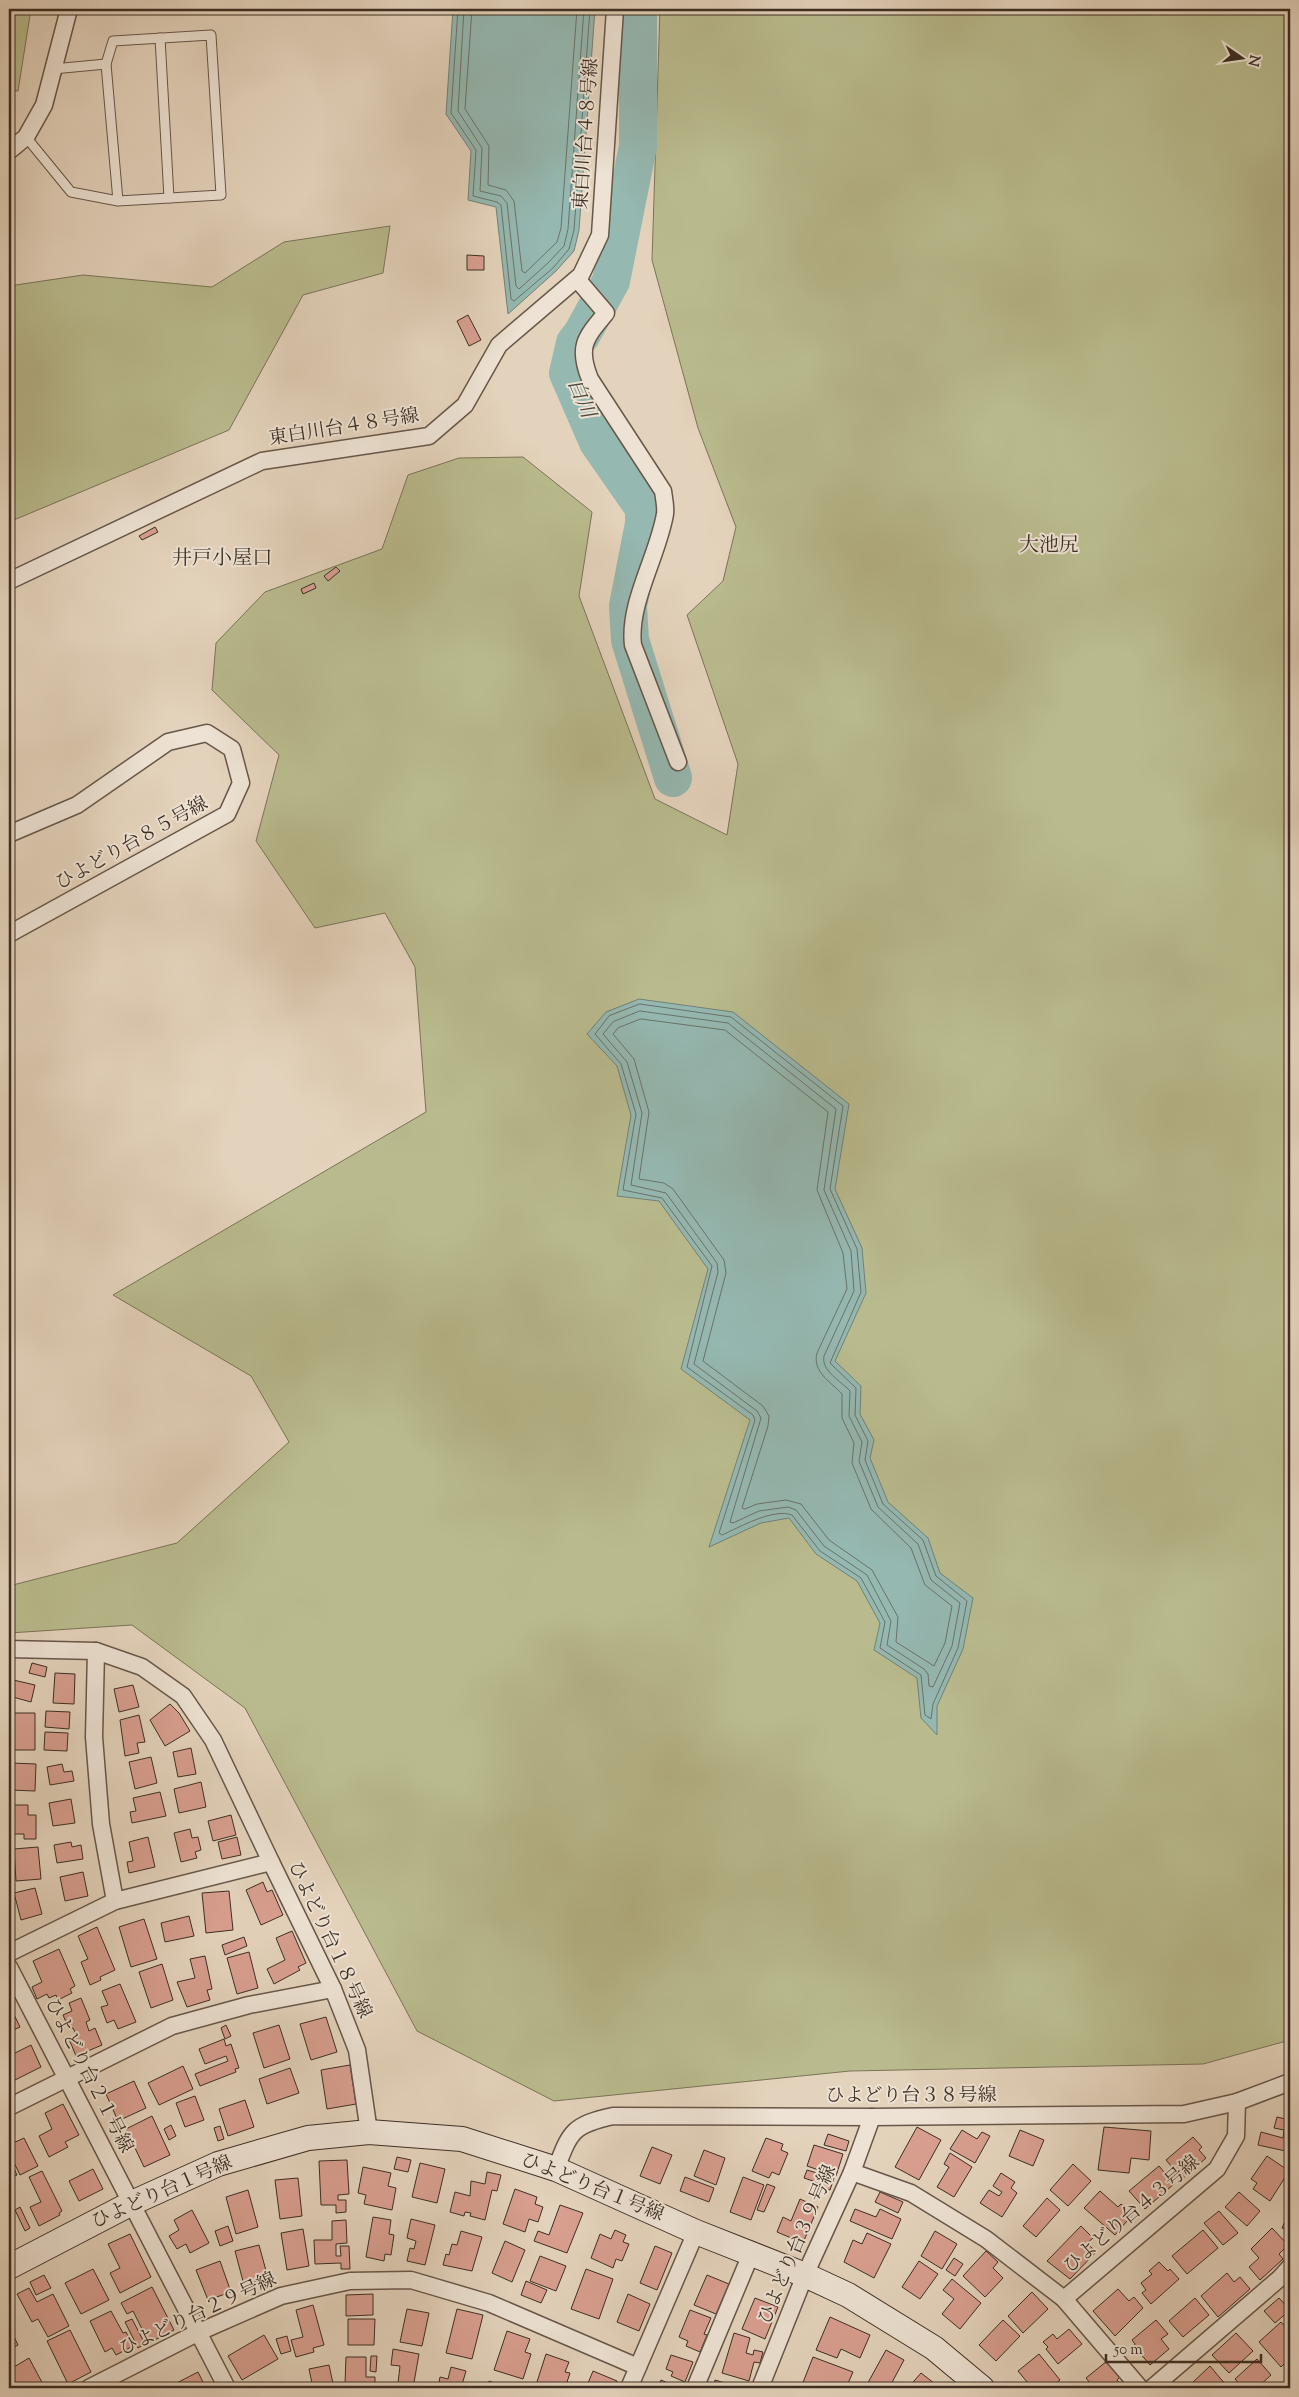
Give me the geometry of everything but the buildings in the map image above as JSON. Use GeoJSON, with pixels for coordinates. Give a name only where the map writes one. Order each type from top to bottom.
{"type":"FeatureCollection","features":[{"type":"Feature","properties":{"kind":"street"},"geometry":{"type":"LineString","coordinates":[[9,152],[26,138],[44,105],[69,9]]}},
{"type":"Feature","properties":{"kind":"street","name":"東白川台４８号線"},"geometry":{"type":"LineString","coordinates":[[9,581],[262,461],[429,436],[465,405],[499,345],[581,275],[600,235],[615,9]]}},
{"type":"Feature","properties":{"kind":"street"},"geometry":{"type":"LineString","coordinates":[[577,279],[606,313],[586,337],[583,362],[590,379],[663,491],[666,512],[634,615],[632,634],[633,645],[678,762]]}},
{"type":"Feature","properties":{"kind":"street","name":"ひよどり台８５号線"},"geometry":{"type":"LineString","coordinates":[[9,834],[77,805],[168,742],[207,733],[232,749],[241,783],[227,814],[9,934]]}},
{"type":"Feature","properties":{"kind":"street"},"geometry":{"type":"LineString","coordinates":[[9,1648],[96,1651],[142,1667],[183,1696],[214,1740],[271,1862]]}},
{"type":"Feature","properties":{"kind":"street"},"geometry":{"type":"LineString","coordinates":[[96,1651],[94,1737],[101,1824],[115,1901]]}},
{"type":"Feature","properties":{"kind":"street","name":"ひよどり台１８号線"},"geometry":{"type":"LineString","coordinates":[[9,1953],[115,1901],[271,1862],[333,1989],[358,2050],[369,2132]]}},
{"type":"Feature","properties":{"kind":"street","name":"ひよどり台２１号線"},"geometry":{"type":"LineString","coordinates":[[9,1967],[227,2388]]}},
{"type":"Feature","properties":{"kind":"street"},"geometry":{"type":"LineString","coordinates":[[9,2107],[172,2026],[249,2005],[333,1989]]}},
{"type":"Feature","properties":{"kind":"street","name":"ひよどり台３８号線"},"geometry":{"type":"LineString","coordinates":[[556,2169],[567,2138],[588,2122],[613,2116],[872,2117],[1184,2114],[1238,2102],[1290,2082]]}},
{"type":"Feature","properties":{"kind":"street","name":"ひよどり台４３号線"},"geometry":{"type":"LineString","coordinates":[[1064,2299],[1217,2169],[1236,2136],[1238,2102]]}},
{"type":"Feature","properties":{"kind":"street","name":"ひよどり台３９号線"},"geometry":{"type":"LineString","coordinates":[[760,2388],[805,2275],[852,2172],[872,2117]]}},
{"type":"Feature","properties":{"kind":"street","name":"ひよどり台１号線"},"geometry":{"type":"LineString","coordinates":[[9,2267],[132,2203],[218,2164],[308,2138],[369,2132],[462,2139],[556,2169],[696,2232],[805,2275],[848,2296],[934,2348],[982,2388]]}},
{"type":"Feature","properties":{"kind":"street"},"geometry":{"type":"LineString","coordinates":[[852,2172],[912,2193],[986,2239],[1064,2299],[1140,2388]]}},
{"type":"Feature","properties":{"kind":"street"},"geometry":{"type":"LineString","coordinates":[[629,2388],[696,2232]]}},
{"type":"Feature","properties":{"kind":"street"},"geometry":{"type":"LineString","coordinates":[[695,2388],[751,2254]]}},
{"type":"Feature","properties":{"kind":"street"},"geometry":{"type":"LineString","coordinates":[[1152,2388],[1290,2267]]}},
{"type":"Feature","properties":{"kind":"street","name":"ひよどり台２９号線"},"geometry":{"type":"LineString","coordinates":[[89,2388],[199,2332],[281,2296],[350,2281],[411,2280],[489,2303],[638,2367]]}},
{"type":"Feature","properties":{"kind":"lane"},"geometry":{"type":"LineString","coordinates":[[26,138],[71,192],[118,201],[221,194],[211,35],[113,41],[106,64],[118,201]]}},
{"type":"Feature","properties":{"kind":"lane"},"geometry":{"type":"LineString","coordinates":[[160,38],[170,198]]}},
{"type":"Feature","properties":{"kind":"lane"},"geometry":{"type":"LineString","coordinates":[[54,69],[106,64]]}},
{"type":"Feature","properties":{"kind":"green space"},"geometry":{"type":"Polygon","coordinates":[[[9,9],[31,9],[18,91],[9,90],[9,9]]]}},
{"type":"Feature","properties":{"kind":"green space"},"geometry":{"type":"Polygon","coordinates":[[[660,9],[1290,9],[1290,2040],[1203,2064],[850,2071],[554,2101],[417,2031],[245,1708],[132,1625],[9,1633],[9,1586],[177,1543],[289,1442],[251,1376],[113,1295],[426,1112],[415,967],[385,913],[315,928],[256,841],[279,755],[212,690],[216,643],[265,592],[382,549],[408,475],[459,458],[523,457],[592,512],[579,596],[655,799],[727,835],[738,764],[687,615],[723,581],[736,527],[698,428],[652,260],[660,9]]]}},
{"type":"Feature","properties":{"kind":"green space"},"geometry":{"type":"Polygon","coordinates":[[[390,226],[383,273],[303,295],[229,430],[9,522],[9,286],[83,275],[212,287],[284,242],[390,226]]]}},
{"type":"Feature","properties":{"kind":"water"},"geometry":{"type":"Polygon","coordinates":[[[453,9],[595,9],[579,230],[574,251],[556,271],[508,314],[496,207],[468,200],[471,151],[446,114],[453,9]]]}},
{"type":"Feature","properties":{"kind":"water"},"geometry":{"type":"Polygon","coordinates":[[[639,999],[733,1012],[849,1104],[835,1189],[862,1248],[866,1293],[835,1361],[861,1386],[860,1414],[874,1440],[870,1458],[888,1502],[928,1538],[940,1573],[973,1598],[963,1649],[937,1706],[937,1735],[921,1718],[917,1678],[874,1650],[880,1623],[857,1581],[816,1554],[789,1518],[761,1523],[709,1547],[750,1420],[681,1369],[708,1269],[659,1201],[617,1196],[631,1115],[617,1066],[587,1034],[606,1012],[639,999]]]}},
{"type":"Feature","properties":{"kind":"waterway","name":"白川"},"geometry":{"type":"LineString","coordinates":[[638,9],[638,146],[611,281],[582,334],[575,343],[568,373],[598,442],[644,508],[644,524],[628,606],[630,640],[673,778]]}},
{"type":"Feature","properties":{"kind":"district","name":"大池尻"},"geometry":{"type":"Point","coordinates":[1049,546]}},
{"type":"Feature","properties":{"kind":"district","name":"井戸小屋口"},"geometry":{"type":"Point","coordinates":[222,559]}}]}
